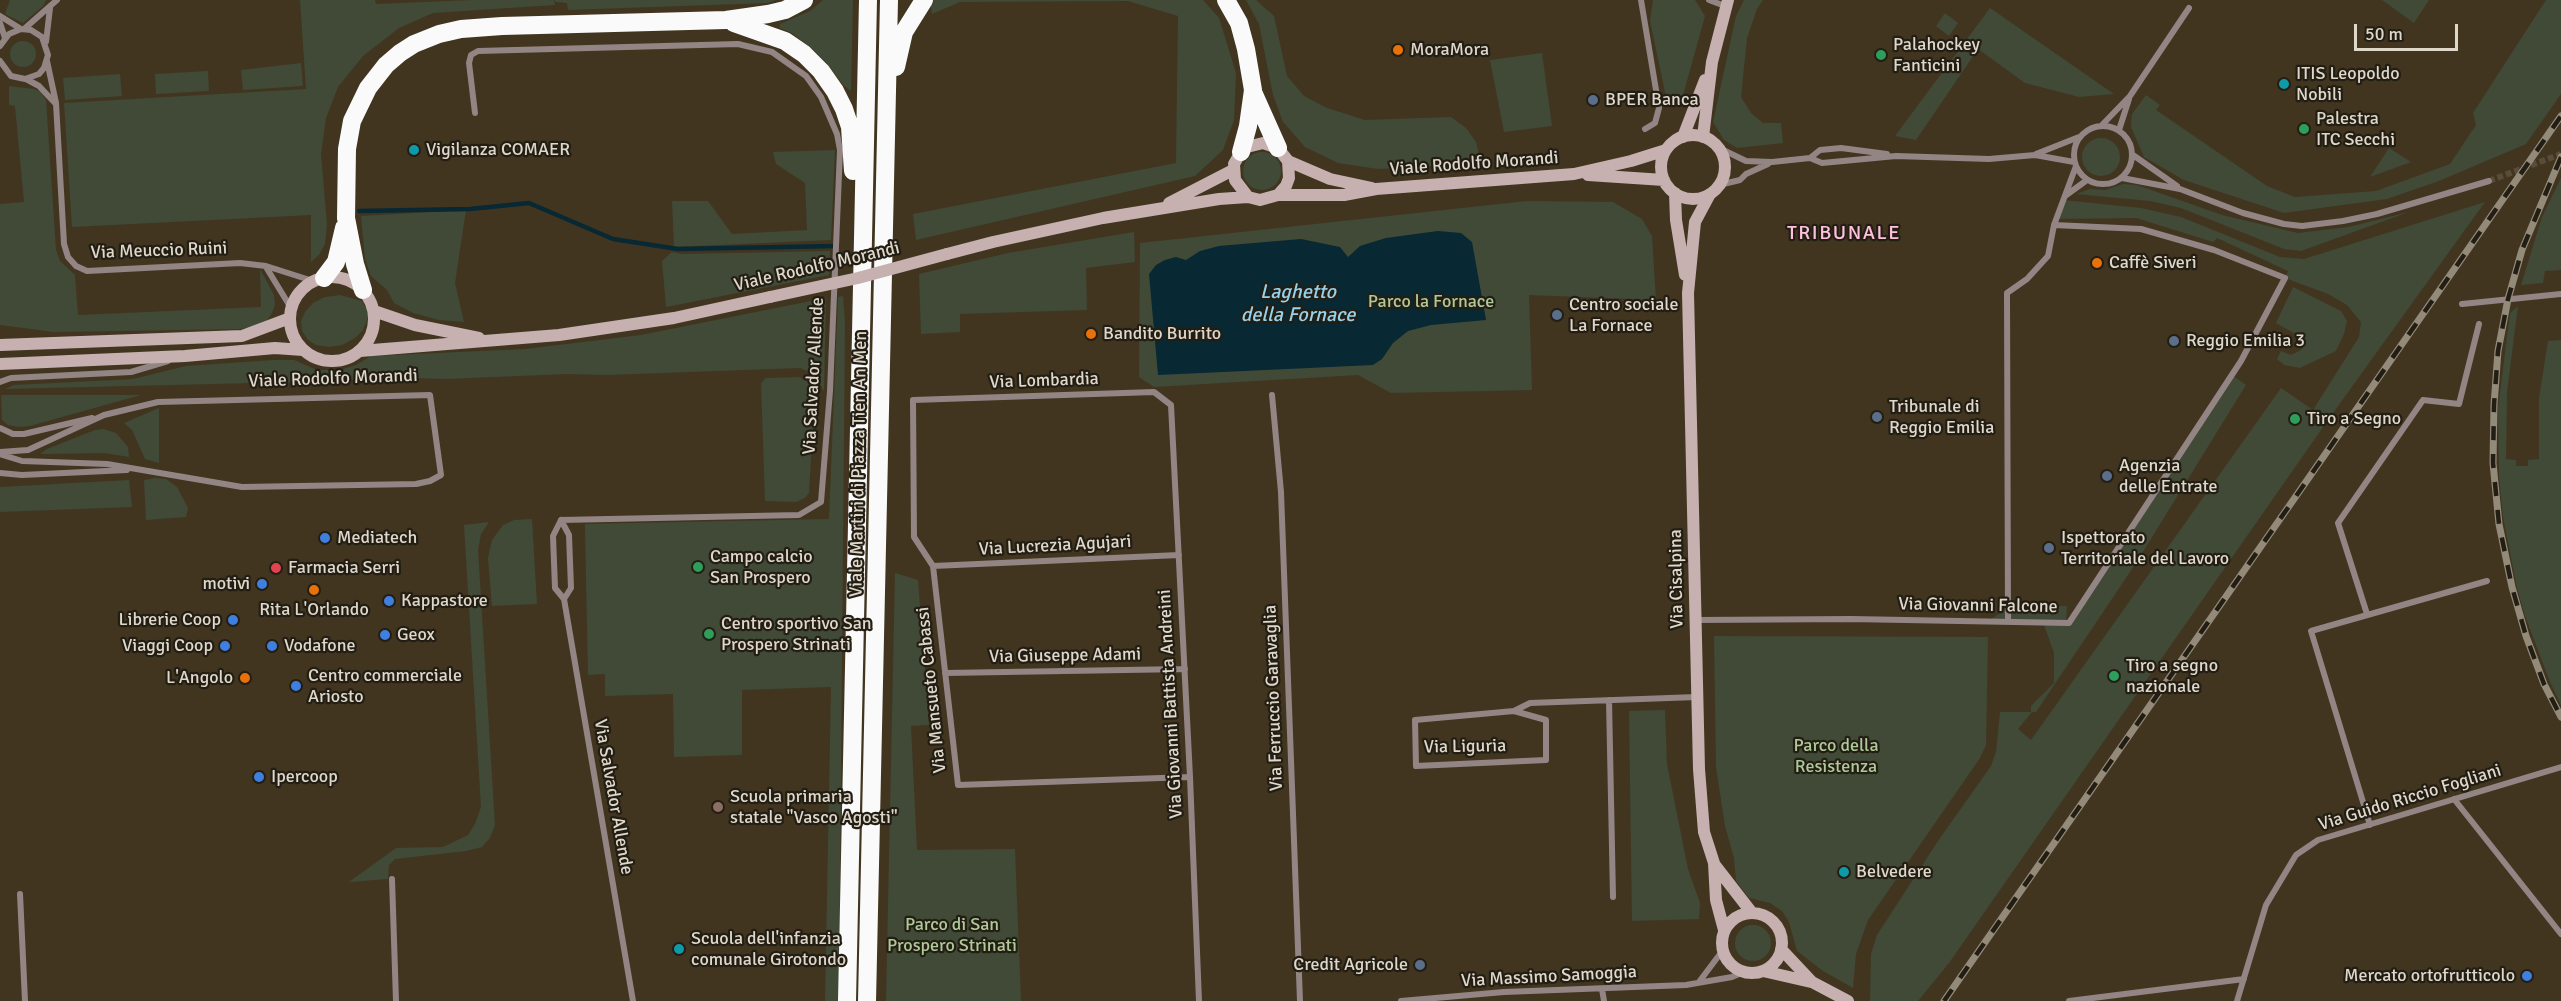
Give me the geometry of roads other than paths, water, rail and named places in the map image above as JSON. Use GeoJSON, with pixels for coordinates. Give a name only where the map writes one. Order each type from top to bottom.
{"type":"FeatureCollection","features":[{"type":"Feature","properties":{"kind":"highway"},"geometry":{"type":"LineString","coordinates":[[319,279],[336,262],[340,251],[346,218],[347,149],[352,121],[368,88],[386,64],[414,44],[439,34],[461,29],[726,20],[768,14],[804,0]]}},
{"type":"Feature","properties":{"kind":"highway","name":"Viale Martiri di Piazza Tien An Men"},"geometry":{"type":"LineString","coordinates":[[847,1001],[868,0]]}},
{"type":"Feature","properties":{"kind":"highway","name":"Viale Martiri di Piazza Tien An Men"},"geometry":{"type":"LineString","coordinates":[[867,1001],[889,0]]}},
{"type":"Feature","properties":{"kind":"highway"},"geometry":{"type":"LineString","coordinates":[[887,113],[904,32],[924,0]]}},
{"type":"Feature","properties":{"kind":"highway"},"geometry":{"type":"LineString","coordinates":[[1226,0],[1239,23],[1253,90],[1283,155]]}},
{"type":"Feature","properties":{"kind":"highway"},"geometry":{"type":"LineString","coordinates":[[726,20],[785,41],[804,54],[821,71],[835,91],[850,127],[853,182],[863,235]]}},
{"type":"Feature","properties":{"kind":"highway"},"geometry":{"type":"LineString","coordinates":[[1241,152],[1248,126],[1253,90]]}},
{"type":"Feature","properties":{"kind":"highway"},"geometry":{"type":"LineString","coordinates":[[346,218],[355,264],[363,290]]}},
{"type":"Feature","properties":{"kind":"street"},"geometry":{"type":"LineString","coordinates":[[0,46],[5,38],[23,29],[57,0]]}},
{"type":"Feature","properties":{"kind":"street"},"geometry":{"type":"LineString","coordinates":[[1641,0],[1659,108],[1654,123],[1645,129]]}},
{"type":"Feature","properties":{"kind":"street"},"geometry":{"type":"LineString","coordinates":[[1683,137],[1712,62],[1727,3],[1709,0]]}},
{"type":"Feature","properties":{"kind":"street","name":"Via Meuccio Ruini"},"geometry":{"type":"LineString","coordinates":[[50,8],[46,43],[47,62],[56,103],[64,244],[68,257],[76,266],[87,271],[240,263],[319,279]]}},
{"type":"Feature","properties":{"kind":"street"},"geometry":{"type":"LineString","coordinates":[[2101,126],[2130,96],[2188,8]]}},
{"type":"Feature","properties":{"kind":"street"},"geometry":{"type":"LineString","coordinates":[[0,16],[23,29],[37,33],[46,43]]}},
{"type":"Feature","properties":{"kind":"street"},"geometry":{"type":"LineString","coordinates":[[0,23],[5,38]]}},
{"type":"Feature","properties":{"kind":"street","name":"Via Salvador Allende"},"geometry":{"type":"LineString","coordinates":[[475,112],[469,63],[471,55],[478,51],[738,44],[755,46],[772,52],[806,76],[821,97],[837,134],[840,150],[830,391],[821,502],[800,515],[561,520]]}},
{"type":"Feature","properties":{"kind":"street"},"geometry":{"type":"LineString","coordinates":[[25,79],[39,74],[47,62]]}},
{"type":"Feature","properties":{"kind":"street"},"geometry":{"type":"LineString","coordinates":[[1703,137],[1712,62]]}},
{"type":"Feature","properties":{"kind":"street"},"geometry":{"type":"LineString","coordinates":[[0,64],[11,76],[25,79],[39,86],[56,103]]}},
{"type":"Feature","properties":{"kind":"street"},"geometry":{"type":"LineString","coordinates":[[2119,130],[2130,96]]}},
{"type":"Feature","properties":{"kind":"street"},"geometry":{"type":"LineString","coordinates":[[1810,158],[1820,150],[1840,148],[1896,156],[1989,159],[2035,155],[2075,164],[2086,180],[2104,185],[2122,178],[2129,170],[2133,155],[2128,140],[2119,130],[2101,126],[2089,129],[2080,136],[2035,155]]}},
{"type":"Feature","properties":{"kind":"street"},"geometry":{"type":"LineString","coordinates":[[1772,162],[1746,174],[1740,180],[1692,199],[1675,193],[1664,180],[1661,170],[1666,150],[1673,142],[1693,135],[1703,137],[1717,147],[1746,161],[1772,162],[1810,158],[1822,163],[1896,156]]}},
{"type":"Feature","properties":{"kind":"street"},"geometry":{"type":"LineString","coordinates":[[2008,621],[2007,292],[2027,279],[2048,256],[2054,225],[2075,164],[2074,151],[2080,136]]}},
{"type":"Feature","properties":{"kind":"street","name":"Viale Rodolfo Morandi"},"geometry":{"type":"LineString","coordinates":[[1241,152],[1255,144],[1271,144],[1283,155],[1330,179],[1376,189]]}},
{"type":"Feature","properties":{"kind":"street","name":"Via Cisalpina"},"geometry":{"type":"LineString","coordinates":[[1717,147],[1725,166],[1724,176],[1695,222],[1688,293],[1699,769],[1704,832],[1714,863],[1716,900],[1724,930],[1723,950]]}},
{"type":"Feature","properties":{"kind":"street","name":"Viale Rodolfo Morandi"},"geometry":{"type":"LineString","coordinates":[[1574,174],[1631,161],[1666,150]]}},
{"type":"Feature","properties":{"kind":"street"},"geometry":{"type":"LineString","coordinates":[[1241,152],[1233,170],[1239,189],[1248,197]]}},
{"type":"Feature","properties":{"kind":"street"},"geometry":{"type":"LineString","coordinates":[[1278,195],[1290,178],[1283,155]]}},
{"type":"Feature","properties":{"kind":"street"},"geometry":{"type":"LineString","coordinates":[[2133,155],[2180,189]]}},
{"type":"Feature","properties":{"kind":"street","name":"Viale Rodolfo Morandi"},"geometry":{"type":"LineString","coordinates":[[1151,211],[1194,192],[1233,170]]}},
{"type":"Feature","properties":{"kind":"street","name":"Viale Rodolfo Morandi"},"geometry":{"type":"LineString","coordinates":[[291,313],[293,335],[303,350],[311,356],[331,362],[342,361],[360,351],[559,335],[644,323],[858,278],[1045,230],[1248,197],[1260,200],[1278,195],[1344,195],[1376,189],[1574,174],[1664,180]]}},
{"type":"Feature","properties":{"kind":"street"},"geometry":{"type":"LineString","coordinates":[[2122,178],[2180,189],[2243,213],[2284,224],[2302,226],[2366,216],[2489,181]]}},
{"type":"Feature","properties":{"kind":"street"},"geometry":{"type":"LineString","coordinates":[[2064,197],[2086,180]]}},
{"type":"Feature","properties":{"kind":"street","name":"Via Cisalpina"},"geometry":{"type":"LineString","coordinates":[[1675,193],[1676,220],[1688,293]]}},
{"type":"Feature","properties":{"kind":"street","name":"Via Giovanni Falcone"},"geometry":{"type":"LineString","coordinates":[[1697,620],[1851,619],[2069,622],[2241,361],[2284,278],[2214,250],[2140,229],[2054,225]]}},
{"type":"Feature","properties":{"kind":"street"},"geometry":{"type":"LineString","coordinates":[[266,267],[291,313]]}},
{"type":"Feature","properties":{"kind":"street"},"geometry":{"type":"LineString","coordinates":[[0,345],[242,336],[291,313],[303,288],[319,279],[345,279],[363,290],[374,311]]}},
{"type":"Feature","properties":{"kind":"street"},"geometry":{"type":"LineString","coordinates":[[2462,304],[2561,294]]}},
{"type":"Feature","properties":{"kind":"street","name":"Viale Rodolfo Morandi"},"geometry":{"type":"LineString","coordinates":[[360,351],[373,333],[374,311],[415,325],[489,340]]}},
{"type":"Feature","properties":{"kind":"street"},"geometry":{"type":"LineString","coordinates":[[2367,614],[2338,523],[2423,400],[2458,404],[2479,324]]}},
{"type":"Feature","properties":{"kind":"street","name":"Viale Rodolfo Morandi"},"geometry":{"type":"LineString","coordinates":[[0,364],[185,356],[275,348],[303,350]]}},
{"type":"Feature","properties":{"kind":"street","name":"Viale Rodolfo Morandi"},"geometry":{"type":"LineString","coordinates":[[0,382],[11,378],[131,372],[185,356]]}},
{"type":"Feature","properties":{"kind":"street","name":"Via Lombardia"},"geometry":{"type":"LineString","coordinates":[[913,400],[1154,392],[1171,405]]}},
{"type":"Feature","properties":{"kind":"street","name":"Viale Rodolfo Morandi"},"geometry":{"type":"LineString","coordinates":[[0,428],[13,434],[24,434],[158,402],[176,400],[430,394],[441,475],[417,484],[242,487],[81,461],[22,461],[0,453]]}},
{"type":"Feature","properties":{"kind":"street","name":"Via Ferruccio Garavaglia"},"geometry":{"type":"LineString","coordinates":[[1272,395],[1281,492],[1300,1001]]}},
{"type":"Feature","properties":{"kind":"street","name":"Via Mansueto Cabassi"},"geometry":{"type":"LineString","coordinates":[[913,400],[914,537],[933,566],[958,785],[1190,777]]}},
{"type":"Feature","properties":{"kind":"street","name":"Via Giovanni Battista Andreini"},"geometry":{"type":"LineString","coordinates":[[1171,405],[1199,1001]]}},
{"type":"Feature","properties":{"kind":"street","name":"Viale Rodolfo Morandi"},"geometry":{"type":"LineString","coordinates":[[0,453],[39,447],[104,415]]}},
{"type":"Feature","properties":{"kind":"street","name":"Viale Rodolfo Morandi"},"geometry":{"type":"LineString","coordinates":[[0,473],[22,476],[140,470]]}},
{"type":"Feature","properties":{"kind":"street","name":"Via Salvador Allende"},"geometry":{"type":"LineString","coordinates":[[561,520],[553,536],[555,588],[564,599],[633,1001]]}},
{"type":"Feature","properties":{"kind":"street","name":"Via Salvador Allende"},"geometry":{"type":"LineString","coordinates":[[561,520],[569,535],[571,588],[564,599]]}},
{"type":"Feature","properties":{"kind":"street","name":"Via Lucrezia Agujari"},"geometry":{"type":"LineString","coordinates":[[933,566],[1179,555]]}},
{"type":"Feature","properties":{"kind":"street"},"geometry":{"type":"LineString","coordinates":[[2370,825],[2311,631],[2487,581]]}},
{"type":"Feature","properties":{"kind":"street","name":"Via Giuseppe Adami"},"geometry":{"type":"LineString","coordinates":[[945,673],[1185,669]]}},
{"type":"Feature","properties":{"kind":"street","name":"Via Liguria"},"geometry":{"type":"LineString","coordinates":[[1514,711],[1546,720],[1546,760],[1416,766],[1415,720],[1514,711],[1530,703],[1698,697]]}},
{"type":"Feature","properties":{"kind":"street"},"geometry":{"type":"LineString","coordinates":[[1609,700],[1613,897]]}},
{"type":"Feature","properties":{"kind":"street","name":"Via Guido Riccio Fogliani"},"geometry":{"type":"LineString","coordinates":[[2237,1001],[2266,905],[2296,855],[2318,840],[2561,767]]}},
{"type":"Feature","properties":{"kind":"street"},"geometry":{"type":"LineString","coordinates":[[2454,799],[2561,934]]}},
{"type":"Feature","properties":{"kind":"street","name":"Via Cisalpina"},"geometry":{"type":"LineString","coordinates":[[1714,863],[1752,913],[1760,914],[1775,924],[1779,932],[1781,949],[1812,982]]}},
{"type":"Feature","properties":{"kind":"street"},"geometry":{"type":"LineString","coordinates":[[392,879],[396,1001]]}},
{"type":"Feature","properties":{"kind":"street"},"geometry":{"type":"LineString","coordinates":[[20,894],[25,1001]]}},
{"type":"Feature","properties":{"kind":"street"},"geometry":{"type":"LineString","coordinates":[[1724,930],[1736,918],[1752,913]]}},
{"type":"Feature","properties":{"kind":"street"},"geometry":{"type":"LineString","coordinates":[[1763,971],[1771,966],[1781,949]]}},
{"type":"Feature","properties":{"kind":"street"},"geometry":{"type":"LineString","coordinates":[[1699,982],[1723,950],[1730,964],[1744,972]]}},
{"type":"Feature","properties":{"kind":"street","name":"Via Cisalpina"},"geometry":{"type":"LineString","coordinates":[[1744,972],[1763,971],[1812,982],[1848,1001]]}},
{"type":"Feature","properties":{"kind":"street","name":"Via Massimo Samoggia"},"geometry":{"type":"LineString","coordinates":[[1404,1001],[1686,985],[1744,972]]}},
{"type":"Feature","properties":{"kind":"street"},"geometry":{"type":"LineString","coordinates":[[2069,1001],[2244,979]]}},
{"type":"Feature","properties":{"kind":"street"},"geometry":{"type":"LineString","coordinates":[[1602,989],[1604,1001]]}},
{"type":"Feature","properties":{"kind":"water","name":"Laghetto della Fornace"},"geometry":{"type":"Polygon","coordinates":[[[1438,231],[1461,233],[1472,242],[1486,320],[1431,325],[1408,331],[1393,343],[1382,359],[1373,365],[1158,375],[1149,274],[1156,265],[1165,260],[1176,257],[1186,260],[1200,251],[1219,246],[1301,239],[1340,247],[1348,257],[1360,246],[1386,238],[1438,231]]]}},
{"type":"Feature","properties":{"kind":"waterway"},"geometry":{"type":"LineString","coordinates":[[359,211],[470,209],[529,203],[613,239],[678,249],[836,246]]}},
{"type":"Feature","properties":{"kind":"tunnel"},"geometry":{"type":"LineString","coordinates":[[2489,181],[2561,154]]}},
{"type":"Feature","properties":{"kind":"railway"},"geometry":{"type":"LineString","coordinates":[[1944,1001],[2561,116]]}},
{"type":"Feature","properties":{"kind":"railway"},"geometry":{"type":"LineString","coordinates":[[2561,157],[2522,250],[2508,299],[2498,351],[2493,463],[2499,524],[2512,587],[2526,636],[2544,684],[2561,717]]}},
{"type":"Feature","properties":{"kind":"place","name":"MoraMora"},"geometry":{"type":"Point","coordinates":[1398,50]}},
{"type":"Feature","properties":{"kind":"place","name":"Palahockey Fanticini"},"geometry":{"type":"Point","coordinates":[1881,55]}},
{"type":"Feature","properties":{"kind":"place","name":"ITIS Leopoldo Nobili"},"geometry":{"type":"Point","coordinates":[2284,84]}},
{"type":"Feature","properties":{"kind":"place","name":"BPER Banca"},"geometry":{"type":"Point","coordinates":[1593,100]}},
{"type":"Feature","properties":{"kind":"place","name":"Palestra ITC Secchi"},"geometry":{"type":"Point","coordinates":[2304,129]}},
{"type":"Feature","properties":{"kind":"place","name":"Vigilanza COMAER"},"geometry":{"type":"Point","coordinates":[414,150]}},
{"type":"Feature","properties":{"kind":"place","name":"Caffè Siveri"},"geometry":{"type":"Point","coordinates":[2097,263]}},
{"type":"Feature","properties":{"kind":"place","name":"Centro sociale La Fornace"},"geometry":{"type":"Point","coordinates":[1557,315]}},
{"type":"Feature","properties":{"kind":"place","name":"Bandito Burrito"},"geometry":{"type":"Point","coordinates":[1091,334]}},
{"type":"Feature","properties":{"kind":"place","name":"Reggio Emilia 3"},"geometry":{"type":"Point","coordinates":[2174,341]}},
{"type":"Feature","properties":{"kind":"place","name":"Tribunale di Reggio Emilia"},"geometry":{"type":"Point","coordinates":[1877,417]}},
{"type":"Feature","properties":{"kind":"place","name":"Tiro a Segno"},"geometry":{"type":"Point","coordinates":[2295,419]}},
{"type":"Feature","properties":{"kind":"place","name":"Agenzia delle Entrate"},"geometry":{"type":"Point","coordinates":[2107,476]}},
{"type":"Feature","properties":{"kind":"place","name":"Mediatech"},"geometry":{"type":"Point","coordinates":[325,538]}},
{"type":"Feature","properties":{"kind":"place","name":"Ispettorato Territoriale del Lavoro"},"geometry":{"type":"Point","coordinates":[2049,548]}},
{"type":"Feature","properties":{"kind":"place","name":"Campo calcio San Prospero"},"geometry":{"type":"Point","coordinates":[698,567]}},
{"type":"Feature","properties":{"kind":"place","name":"Farmacia Serri"},"geometry":{"type":"Point","coordinates":[276,568]}},
{"type":"Feature","properties":{"kind":"place","name":"motivi"},"geometry":{"type":"Point","coordinates":[262,584]}},
{"type":"Feature","properties":{"kind":"place","name":"Rita L'Orlando"},"geometry":{"type":"Point","coordinates":[314,590]}},
{"type":"Feature","properties":{"kind":"place","name":"Kappastore"},"geometry":{"type":"Point","coordinates":[389,601]}},
{"type":"Feature","properties":{"kind":"place","name":"Librerie Coop"},"geometry":{"type":"Point","coordinates":[233,620]}},
{"type":"Feature","properties":{"kind":"place","name":"Centro sportivo San Prospero Strinati"},"geometry":{"type":"Point","coordinates":[709,634]}},
{"type":"Feature","properties":{"kind":"place","name":"Geox"},"geometry":{"type":"Point","coordinates":[385,635]}},
{"type":"Feature","properties":{"kind":"place","name":"Viaggi Coop"},"geometry":{"type":"Point","coordinates":[225,646]}},
{"type":"Feature","properties":{"kind":"place","name":"Vodafone"},"geometry":{"type":"Point","coordinates":[272,646]}},
{"type":"Feature","properties":{"kind":"place","name":"Tiro a segno nazionale"},"geometry":{"type":"Point","coordinates":[2114,676]}},
{"type":"Feature","properties":{"kind":"place","name":"L'Angolo"},"geometry":{"type":"Point","coordinates":[245,678]}},
{"type":"Feature","properties":{"kind":"place","name":"Centro commerciale Ariosto"},"geometry":{"type":"Point","coordinates":[296,686]}},
{"type":"Feature","properties":{"kind":"place","name":"Ipercoop"},"geometry":{"type":"Point","coordinates":[259,777]}},
{"type":"Feature","properties":{"kind":"place","name":"Scuola primaria statale \"Vasco Agosti\""},"geometry":{"type":"Point","coordinates":[718,807]}},
{"type":"Feature","properties":{"kind":"place","name":"Belvedere"},"geometry":{"type":"Point","coordinates":[1844,872]}},
{"type":"Feature","properties":{"kind":"place","name":"Scuola dell'infanzia comunale Girotondo"},"geometry":{"type":"Point","coordinates":[679,949]}},
{"type":"Feature","properties":{"kind":"place","name":"Credit Agricole"},"geometry":{"type":"Point","coordinates":[1420,965]}},
{"type":"Feature","properties":{"kind":"place","name":"Mercato ortofrutticolo"},"geometry":{"type":"Point","coordinates":[2527,976]}},
{"type":"Feature","properties":{"kind":"district","name":"TRIBUNALE"},"geometry":{"type":"Point","coordinates":[1844,234]}},
{"type":"Feature","properties":{"kind":"park label","name":"Parco la Fornace"},"geometry":{"type":"Point","coordinates":[1431,302]}},
{"type":"Feature","properties":{"kind":"park label","name":"Parco della Resistenza"},"geometry":{"type":"Point","coordinates":[1836,756]}},
{"type":"Feature","properties":{"kind":"park label","name":"Parco di San Prospero Strinati"},"geometry":{"type":"Point","coordinates":[952,935]}}]}
